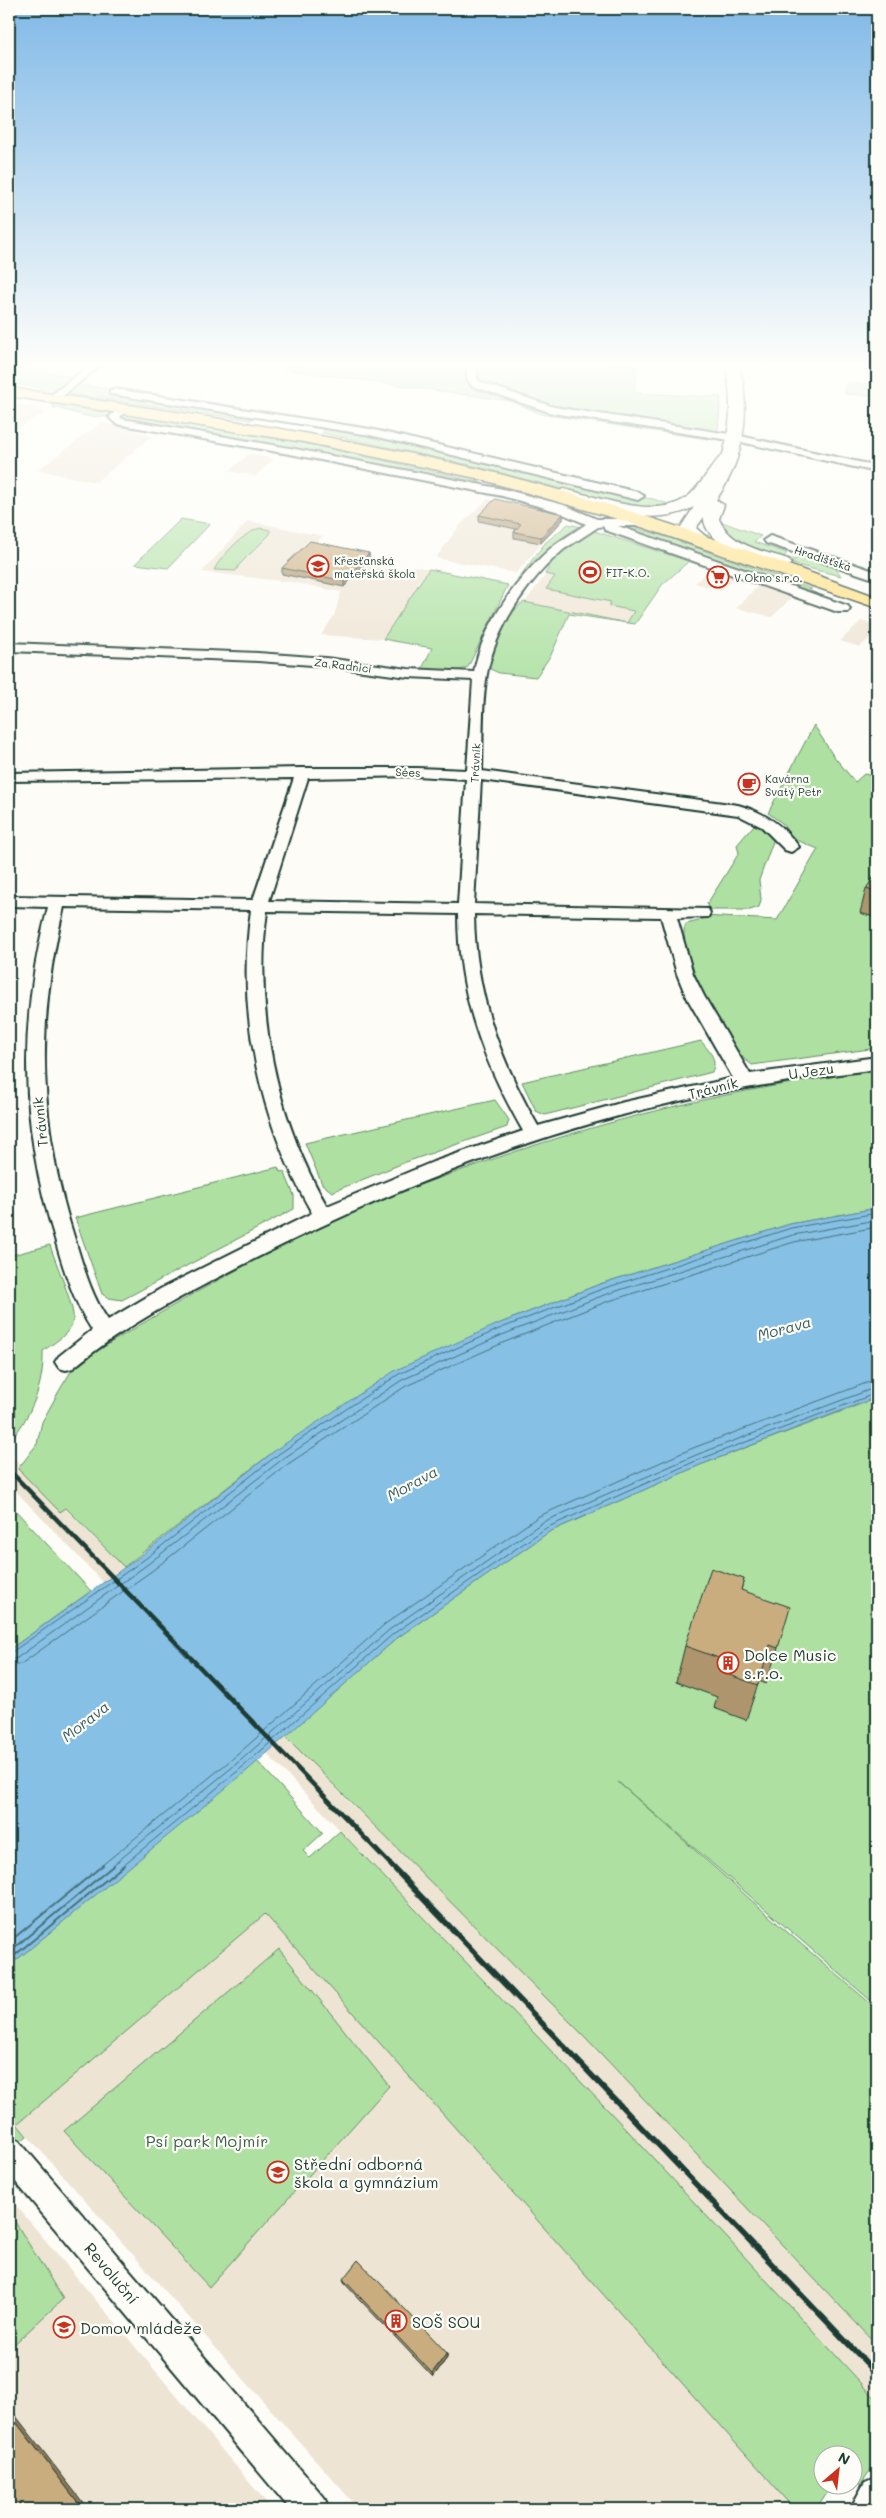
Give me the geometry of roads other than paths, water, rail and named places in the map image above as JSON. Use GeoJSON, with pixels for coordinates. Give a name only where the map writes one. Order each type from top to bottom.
{"type":"FeatureCollection","features":[{"type":"Feature","properties":{"kind":"main road","name":"Hradišťská"},"geometry":{"type":"LineString","coordinates":[[499,481],[560,496],[646,522],[877,603]]}},
{"type":"Feature","properties":{"kind":"street"},"geometry":{"type":"LineString","coordinates":[[439,481],[503,493],[560,508],[595,523],[843,609]]}},
{"type":"Feature","properties":{"kind":"street"},"geometry":{"type":"LineString","coordinates":[[573,481],[638,496]]}},
{"type":"Feature","properties":{"kind":"street"},"geometry":{"type":"LineString","coordinates":[[560,496],[643,511],[665,511],[683,506],[702,490],[708,481]]}},
{"type":"Feature","properties":{"kind":"street"},"geometry":{"type":"LineString","coordinates":[[704,542],[689,532],[688,528],[714,492],[720,481]]}},
{"type":"Feature","properties":{"kind":"street"},"geometry":{"type":"LineString","coordinates":[[728,481],[711,516],[716,531],[728,542],[786,564],[811,579]]}},
{"type":"Feature","properties":{"kind":"street"},"geometry":{"type":"LineString","coordinates":[[560,496],[595,523]]}},
{"type":"Feature","properties":{"kind":"street"},"geometry":{"type":"LineString","coordinates":[[560,496],[671,528],[679,528],[691,522]]}},
{"type":"Feature","properties":{"kind":"street"},"geometry":{"type":"LineString","coordinates":[[480,676],[481,665],[498,624],[526,584],[554,552],[595,523],[646,522]]}},
{"type":"Feature","properties":{"kind":"street","name":"Hradišťská"},"geometry":{"type":"LineString","coordinates":[[770,540],[877,576]]}},
{"type":"Feature","properties":{"kind":"street","name":"Hradišťská"},"geometry":{"type":"LineString","coordinates":[[815,599],[832,587]]}},
{"type":"Feature","properties":{"kind":"street","name":"Za Radnicí"},"geometry":{"type":"LineString","coordinates":[[9,647],[276,658],[408,673],[480,676]]}},
{"type":"Feature","properties":{"kind":"street","name":"Trávník"},"geometry":{"type":"LineString","coordinates":[[480,676],[466,908],[466,949],[478,1008],[508,1086],[534,1135]]}},
{"type":"Feature","properties":{"kind":"street","name":"Sées"},"geometry":{"type":"LineString","coordinates":[[9,777],[398,771],[475,775],[745,811],[771,824],[791,847]]}},
{"type":"Feature","properties":{"kind":"street"},"geometry":{"type":"LineString","coordinates":[[302,772],[260,905],[256,947],[256,992],[264,1062],[288,1143],[323,1215]]}},
{"type":"Feature","properties":{"kind":"street"},"geometry":{"type":"LineString","coordinates":[[9,901],[466,908],[702,914]]}},
{"type":"Feature","properties":{"kind":"street","name":"Trávník"},"geometry":{"type":"LineString","coordinates":[[57,902],[38,995],[35,1042],[38,1112],[44,1157],[62,1234],[94,1319],[105,1332]]}},
{"type":"Feature","properties":{"kind":"street","name":"Trávník"},"geometry":{"type":"LineString","coordinates":[[66,1362],[105,1332],[218,1269],[323,1215],[428,1172],[534,1135],[629,1107],[745,1082],[695,996],[685,974],[668,913]]}},
{"type":"Feature","properties":{"kind":"street","name":"U Jezu"},"geometry":{"type":"LineString","coordinates":[[745,1082],[877,1062]]}},
{"type":"Feature","properties":{"kind":"street","name":"Revoluční"},"geometry":{"type":"LineString","coordinates":[[9,2151],[312,2509]]}},
{"type":"Feature","properties":{"kind":"street"},"geometry":{"type":"LineString","coordinates":[[867,2509],[877,2494]]}},
{"type":"Feature","properties":{"kind":"water","name":"Morava"},"geometry":{"type":"Polygon","coordinates":[[[877,1208],[877,1397],[700,1465],[549,1532],[397,1638],[249,1769],[9,1966],[9,1650],[142,1555],[277,1449],[396,1370],[498,1324],[600,1284],[790,1224],[877,1208]]]}},
{"type":"Feature","properties":{"kind":"railway"},"geometry":{"type":"LineString","coordinates":[[9,1470],[392,1866]]}},
{"type":"Feature","properties":{"kind":"railway"},"geometry":{"type":"LineString","coordinates":[[391,1865],[877,2374]]}},
{"type":"Feature","properties":{"kind":"place","name":"Křesťanská mateřská škola"},"geometry":{"type":"Point","coordinates":[318,566]}},
{"type":"Feature","properties":{"kind":"place","name":"FIT-K.O."},"geometry":{"type":"Point","coordinates":[590,572]}},
{"type":"Feature","properties":{"kind":"place","name":"V Okno s.r.o."},"geometry":{"type":"Point","coordinates":[718,577]}},
{"type":"Feature","properties":{"kind":"place","name":"Kavárna Svatý Petr"},"geometry":{"type":"Point","coordinates":[749,784]}},
{"type":"Feature","properties":{"kind":"place","name":"Dolce Music s.r.o."},"geometry":{"type":"Point","coordinates":[728,1663]}},
{"type":"Feature","properties":{"kind":"place","name":"Střední odborná škola a gymnázium"},"geometry":{"type":"Point","coordinates":[278,2172]}},
{"type":"Feature","properties":{"kind":"place","name":"SOŠ SOU"},"geometry":{"type":"Point","coordinates":[396,2321]}},
{"type":"Feature","properties":{"kind":"place","name":"Domov mládeže"},"geometry":{"type":"Point","coordinates":[64,2327]}},
{"type":"Feature","properties":{"kind":"park label","name":"Psí park Mojmír"},"geometry":{"type":"Point","coordinates":[207,2140]}}]}
